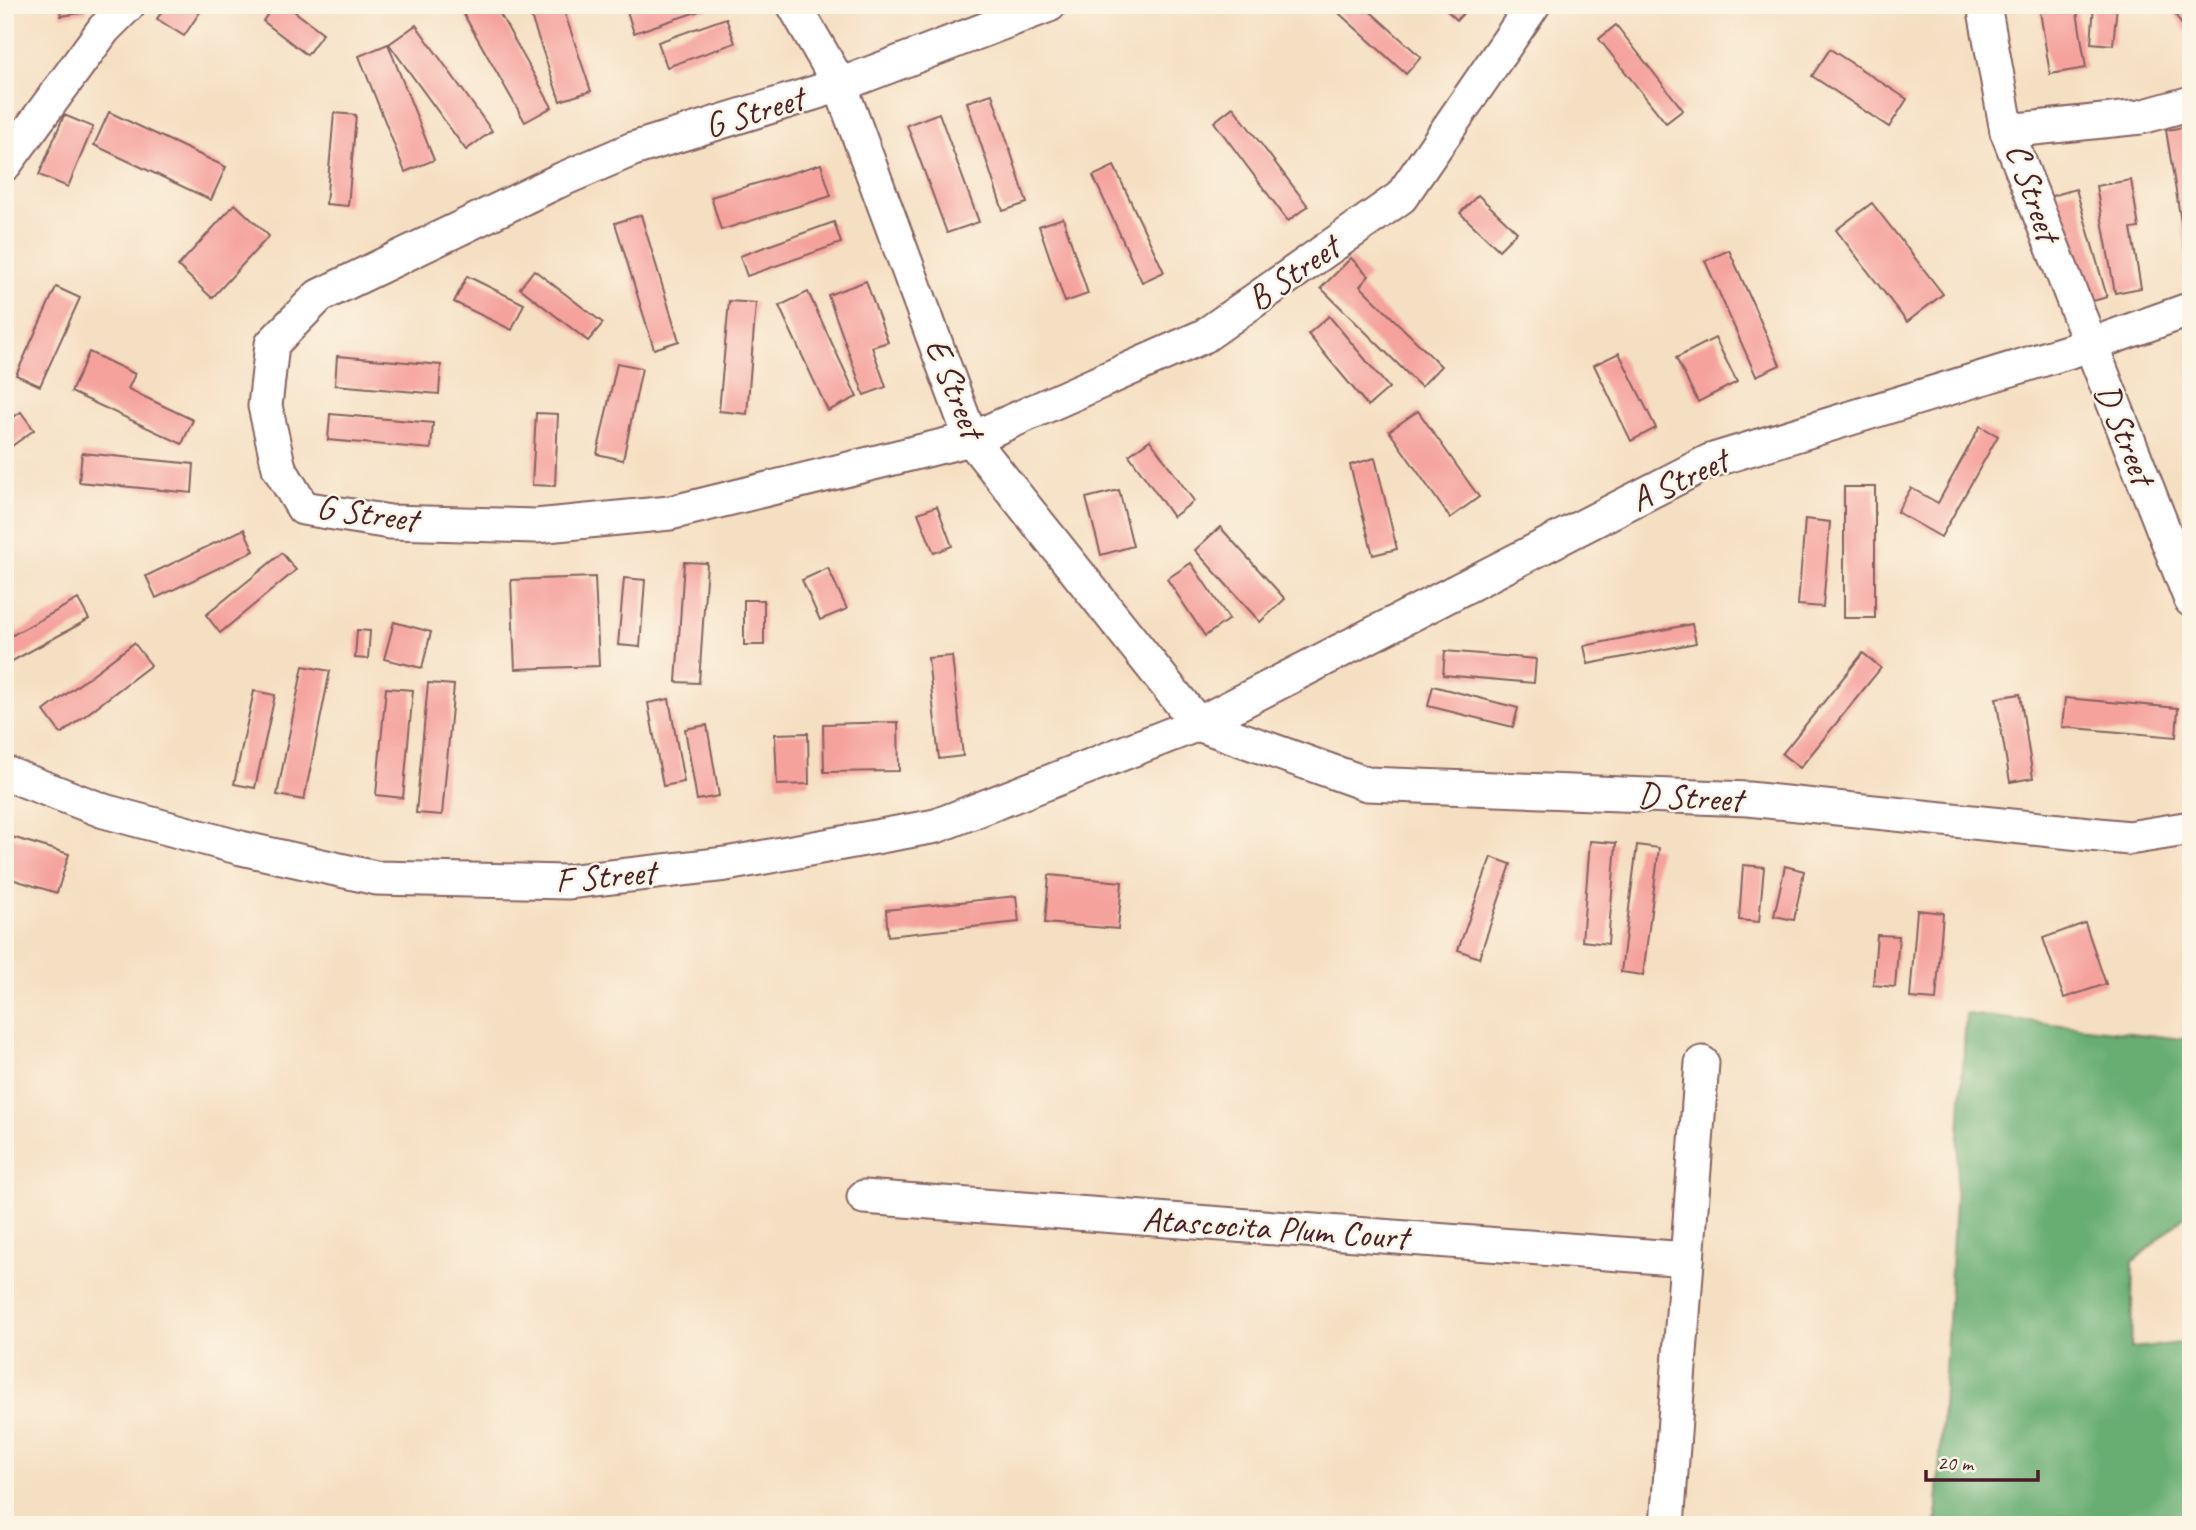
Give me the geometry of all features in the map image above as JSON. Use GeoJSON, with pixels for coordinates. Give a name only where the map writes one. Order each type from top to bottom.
{"type":"FeatureCollection","features":[{"type":"Feature","properties":{"kind":"street"},"geometry":{"type":"LineString","coordinates":[[5,164],[104,29],[128,5]]}},
{"type":"Feature","properties":{"kind":"street","name":"E Street"},"geometry":{"type":"LineString","coordinates":[[794,5],[840,85],[971,439],[1198,724]]}},
{"type":"Feature","properties":{"kind":"street","name":"G Street"},"geometry":{"type":"LineString","coordinates":[[971,439],[670,513],[536,526],[390,522],[303,508],[279,468],[265,406],[272,344],[319,296],[556,182],[633,149],[840,85],[1049,5]]}},
{"type":"Feature","properties":{"kind":"street","name":"B Street"},"geometry":{"type":"LineString","coordinates":[[971,439],[1204,336],[1401,197],[1533,5]]}},
{"type":"Feature","properties":{"kind":"street"},"geometry":{"type":"LineString","coordinates":[[1984,5],[2007,131]]}},
{"type":"Feature","properties":{"kind":"street","name":"C Street"},"geometry":{"type":"LineString","coordinates":[[2090,345],[2007,131],[2141,117],[2191,103]]}},
{"type":"Feature","properties":{"kind":"street","name":"A Street"},"geometry":{"type":"LineString","coordinates":[[1198,724],[1710,461],[2090,345],[2191,309]]}},
{"type":"Feature","properties":{"kind":"street","name":"D Street"},"geometry":{"type":"LineString","coordinates":[[2090,345],[2191,600]]}},
{"type":"Feature","properties":{"kind":"street","name":"D Street"},"geometry":{"type":"LineString","coordinates":[[1198,724],[1367,784],[1748,799],[2129,838],[2191,828]]}},
{"type":"Feature","properties":{"kind":"street","name":"F Street"},"geometry":{"type":"LineString","coordinates":[[5,773],[104,811],[242,848],[376,878],[567,882],[726,864],[936,826],[1198,724]]}},
{"type":"Feature","properties":{"kind":"street"},"geometry":{"type":"LineString","coordinates":[[1667,1525],[1702,1063]]}},
{"type":"Feature","properties":{"kind":"street","name":"Atascocita Plum Court"},"geometry":{"type":"LineString","coordinates":[[864,1197],[1687,1259]]}},
{"type":"Feature","properties":{"kind":"green space"},"geometry":{"type":"Polygon","coordinates":[[[1966,1014],[2191,1040],[2191,1210],[2133,1262],[2131,1348],[2191,1342],[2191,1525],[1936,1525],[1966,1014]]]}},
{"type":"Feature","properties":{"kind":"building"},"geometry":{"type":"Polygon","coordinates":[[[59,5],[86,5],[87,12],[61,16],[59,5]]]}},
{"type":"Feature","properties":{"kind":"building"},"geometry":{"type":"Polygon","coordinates":[[[166,5],[195,5],[202,9],[184,36],[157,19],[166,5]]]}},
{"type":"Feature","properties":{"kind":"building"},"geometry":{"type":"Polygon","coordinates":[[[274,5],[286,5],[323,33],[307,55],[263,21],[274,5]]]}},
{"type":"Feature","properties":{"kind":"building"},"geometry":{"type":"Polygon","coordinates":[[[477,5],[495,5],[552,107],[525,122],[463,13],[477,5]]]}},
{"type":"Feature","properties":{"kind":"building"},"geometry":{"type":"Polygon","coordinates":[[[527,5],[562,5],[591,91],[560,101],[527,5]]]}},
{"type":"Feature","properties":{"kind":"building"},"geometry":{"type":"Polygon","coordinates":[[[644,5],[714,6],[634,33],[627,11],[644,5]]]}},
{"type":"Feature","properties":{"kind":"building"},"geometry":{"type":"Polygon","coordinates":[[[1330,5],[1363,5],[1421,57],[1406,74],[1330,5]]]}},
{"type":"Feature","properties":{"kind":"building"},"geometry":{"type":"Polygon","coordinates":[[[1441,5],[1471,5],[1457,20],[1441,5]]]}},
{"type":"Feature","properties":{"kind":"building"},"geometry":{"type":"Polygon","coordinates":[[[2039,5],[2076,5],[2086,68],[2050,74],[2039,5]]]}},
{"type":"Feature","properties":{"kind":"building"},"geometry":{"type":"Polygon","coordinates":[[[2094,5],[2117,5],[2113,45],[2091,43],[2094,5]]]}},
{"type":"Feature","properties":{"kind":"building"},"geometry":{"type":"Polygon","coordinates":[[[2191,5],[2191,29],[2186,32],[2175,14],[2191,5]]]}},
{"type":"Feature","properties":{"kind":"building"},"geometry":{"type":"Polygon","coordinates":[[[726,18],[735,43],[667,67],[658,42],[726,18]]]}},
{"type":"Feature","properties":{"kind":"building"},"geometry":{"type":"Polygon","coordinates":[[[416,25],[492,131],[466,150],[389,44],[416,25]]]}},
{"type":"Feature","properties":{"kind":"building"},"geometry":{"type":"Polygon","coordinates":[[[1616,25],[1683,110],[1666,123],[1599,39],[1616,25]]]}},
{"type":"Feature","properties":{"kind":"building"},"geometry":{"type":"Polygon","coordinates":[[[388,44],[434,160],[405,172],[359,56],[388,44]]]}},
{"type":"Feature","properties":{"kind":"building"},"geometry":{"type":"Polygon","coordinates":[[[1830,49],[1907,99],[1889,127],[1812,76],[1830,49]]]}},
{"type":"Feature","properties":{"kind":"building"},"geometry":{"type":"Polygon","coordinates":[[[992,94],[1027,203],[1003,211],[967,102],[992,94]]]}},
{"type":"Feature","properties":{"kind":"building"},"geometry":{"type":"Polygon","coordinates":[[[1233,107],[1308,206],[1288,221],[1214,122],[1233,107]]]}},
{"type":"Feature","properties":{"kind":"building"},"geometry":{"type":"Polygon","coordinates":[[[109,112],[226,167],[211,200],[94,145],[109,112]]]}},
{"type":"Feature","properties":{"kind":"building"},"geometry":{"type":"Polygon","coordinates":[[[334,113],[356,115],[348,206],[326,204],[334,113]]]}},
{"type":"Feature","properties":{"kind":"building"},"geometry":{"type":"Polygon","coordinates":[[[939,113],[979,222],[947,233],[907,125],[939,113]]]}},
{"type":"Feature","properties":{"kind":"building"},"geometry":{"type":"Polygon","coordinates":[[[64,115],[93,127],[68,187],[39,175],[64,115]]]}},
{"type":"Feature","properties":{"kind":"building"},"geometry":{"type":"Polygon","coordinates":[[[2191,126],[2191,258],[2187,259],[2166,130],[2191,126]]]}},
{"type":"Feature","properties":{"kind":"building"},"geometry":{"type":"Polygon","coordinates":[[[821,164],[831,196],[721,230],[711,197],[821,164]]]}},
{"type":"Feature","properties":{"kind":"building"},"geometry":{"type":"Polygon","coordinates":[[[1114,166],[1164,272],[1142,282],[1093,176],[1114,166]]]}},
{"type":"Feature","properties":{"kind":"building"},"geometry":{"type":"Polygon","coordinates":[[[2131,180],[2139,228],[2131,229],[2141,288],[2115,293],[2096,186],[2131,180]]]}},
{"type":"Feature","properties":{"kind":"building"},"geometry":{"type":"Polygon","coordinates":[[[2076,189],[2107,297],[2076,306],[2045,198],[2076,189]]]}},
{"type":"Feature","properties":{"kind":"building"},"geometry":{"type":"Polygon","coordinates":[[[1478,195],[1517,232],[1499,250],[1460,213],[1478,195]]]}},
{"type":"Feature","properties":{"kind":"building"},"geometry":{"type":"Polygon","coordinates":[[[1872,203],[1943,294],[1907,322],[1836,230],[1872,203]]]}},
{"type":"Feature","properties":{"kind":"building"},"geometry":{"type":"Polygon","coordinates":[[[235,204],[269,236],[212,298],[178,266],[235,204]]]}},
{"type":"Feature","properties":{"kind":"building"},"geometry":{"type":"Polygon","coordinates":[[[641,215],[679,341],[654,349],[615,223],[641,215]]]}},
{"type":"Feature","properties":{"kind":"building"},"geometry":{"type":"Polygon","coordinates":[[[1063,218],[1088,294],[1065,302],[1039,226],[1063,218]]]}},
{"type":"Feature","properties":{"kind":"building"},"geometry":{"type":"Polygon","coordinates":[[[834,222],[841,243],[747,276],[740,256],[834,222]]]}},
{"type":"Feature","properties":{"kind":"building"},"geometry":{"type":"Polygon","coordinates":[[[1729,250],[1780,365],[1756,376],[1705,261],[1729,250]]]}},
{"type":"Feature","properties":{"kind":"building"},"geometry":{"type":"Polygon","coordinates":[[[1351,258],[1369,276],[1360,286],[1441,366],[1421,387],[1321,288],[1351,258]]]}},
{"type":"Feature","properties":{"kind":"building"},"geometry":{"type":"Polygon","coordinates":[[[534,270],[603,323],[588,341],[520,288],[534,270]]]}},
{"type":"Feature","properties":{"kind":"building"},"geometry":{"type":"Polygon","coordinates":[[[467,276],[524,304],[512,330],[454,302],[467,276]]]}},
{"type":"Feature","properties":{"kind":"building"},"geometry":{"type":"Polygon","coordinates":[[[866,281],[888,342],[872,347],[886,387],[864,395],[828,295],[866,281]]]}},
{"type":"Feature","properties":{"kind":"building"},"geometry":{"type":"Polygon","coordinates":[[[56,287],[80,298],[40,386],[16,375],[56,287]]]}},
{"type":"Feature","properties":{"kind":"building"},"geometry":{"type":"Polygon","coordinates":[[[808,292],[857,397],[828,411],[779,306],[808,292]]]}},
{"type":"Feature","properties":{"kind":"building"},"geometry":{"type":"Polygon","coordinates":[[[729,301],[756,303],[747,414],[719,411],[729,301]]]}},
{"type":"Feature","properties":{"kind":"building"},"geometry":{"type":"Polygon","coordinates":[[[1329,316],[1389,388],[1368,406],[1308,334],[1329,316]]]}},
{"type":"Feature","properties":{"kind":"building"},"geometry":{"type":"Polygon","coordinates":[[[1715,338],[1737,382],[1698,402],[1676,358],[1715,338]]]}},
{"type":"Feature","properties":{"kind":"building"},"geometry":{"type":"Polygon","coordinates":[[[89,352],[135,374],[128,389],[193,420],[182,444],[71,392],[89,352]]]}},
{"type":"Feature","properties":{"kind":"building"},"geometry":{"type":"Polygon","coordinates":[[[1619,353],[1656,428],[1631,441],[1594,365],[1619,353]]]}},
{"type":"Feature","properties":{"kind":"building"},"geometry":{"type":"Polygon","coordinates":[[[337,356],[441,365],[439,394],[335,385],[337,356]]]}},
{"type":"Feature","properties":{"kind":"building"},"geometry":{"type":"Polygon","coordinates":[[[617,363],[642,368],[623,460],[597,454],[617,363]]]}},
{"type":"Feature","properties":{"kind":"building"},"geometry":{"type":"Polygon","coordinates":[[[1418,411],[1479,497],[1450,518],[1389,431],[1418,411]]]}},
{"type":"Feature","properties":{"kind":"building"},"geometry":{"type":"Polygon","coordinates":[[[21,412],[34,430],[5,451],[5,423],[21,412]]]}},
{"type":"Feature","properties":{"kind":"building"},"geometry":{"type":"Polygon","coordinates":[[[536,413],[558,414],[555,486],[532,485],[536,413]]]}},
{"type":"Feature","properties":{"kind":"building"},"geometry":{"type":"Polygon","coordinates":[[[330,414],[433,423],[431,449],[328,440],[330,414]]]}},
{"type":"Feature","properties":{"kind":"building"},"geometry":{"type":"Polygon","coordinates":[[[1980,426],[1998,436],[1941,537],[1897,512],[1911,488],[1938,503],[1980,426]]]}},
{"type":"Feature","properties":{"kind":"building"},"geometry":{"type":"Polygon","coordinates":[[[1150,440],[1194,501],[1173,517],[1129,455],[1150,440]]]}},
{"type":"Feature","properties":{"kind":"building"},"geometry":{"type":"Polygon","coordinates":[[[82,453],[194,464],[192,493],[79,482],[82,453]]]}},
{"type":"Feature","properties":{"kind":"building"},"geometry":{"type":"Polygon","coordinates":[[[1375,458],[1397,549],[1373,555],[1350,465],[1375,458]]]}},
{"type":"Feature","properties":{"kind":"building"},"geometry":{"type":"Polygon","coordinates":[[[1844,487],[1875,487],[1875,618],[1844,618],[1844,487]]]}},
{"type":"Feature","properties":{"kind":"building"},"geometry":{"type":"Polygon","coordinates":[[[1119,490],[1133,546],[1101,555],[1086,498],[1119,490]]]}},
{"type":"Feature","properties":{"kind":"building"},"geometry":{"type":"Polygon","coordinates":[[[937,506],[952,546],[934,553],[918,513],[937,506]]]}},
{"type":"Feature","properties":{"kind":"building"},"geometry":{"type":"Polygon","coordinates":[[[1805,519],[1830,522],[1823,607],[1798,605],[1805,519]]]}},
{"type":"Feature","properties":{"kind":"building"},"geometry":{"type":"Polygon","coordinates":[[[1220,527],[1285,599],[1260,622],[1195,550],[1220,527]]]}},
{"type":"Feature","properties":{"kind":"building"},"geometry":{"type":"Polygon","coordinates":[[[244,529],[254,551],[156,598],[146,576],[244,529]]]}},
{"type":"Feature","properties":{"kind":"building"},"geometry":{"type":"Polygon","coordinates":[[[282,553],[296,570],[220,633],[206,615],[282,553]]]}},
{"type":"Feature","properties":{"kind":"building"},"geometry":{"type":"Polygon","coordinates":[[[684,562],[707,563],[699,683],[676,682],[684,562]]]}},
{"type":"Feature","properties":{"kind":"building"},"geometry":{"type":"Polygon","coordinates":[[[1191,563],[1229,619],[1205,636],[1167,579],[1191,563]]]}},
{"type":"Feature","properties":{"kind":"building"},"geometry":{"type":"Polygon","coordinates":[[[828,568],[847,609],[820,620],[802,580],[828,568]]]}},
{"type":"Feature","properties":{"kind":"building"},"geometry":{"type":"Polygon","coordinates":[[[595,577],[599,666],[515,669],[511,580],[595,577]]]}},
{"type":"Feature","properties":{"kind":"building"},"geometry":{"type":"Polygon","coordinates":[[[624,578],[645,580],[640,647],[618,645],[624,578]]]}},
{"type":"Feature","properties":{"kind":"building"},"geometry":{"type":"Polygon","coordinates":[[[78,599],[89,619],[5,665],[5,639],[78,599]]]}},
{"type":"Feature","properties":{"kind":"building"},"geometry":{"type":"Polygon","coordinates":[[[744,600],[764,600],[764,645],[744,645],[744,600]]]}},
{"type":"Feature","properties":{"kind":"building"},"geometry":{"type":"Polygon","coordinates":[[[394,622],[431,632],[422,668],[384,659],[394,622]]]}},
{"type":"Feature","properties":{"kind":"building"},"geometry":{"type":"Polygon","coordinates":[[[1692,624],[1696,643],[1588,664],[1584,646],[1692,624]]]}},
{"type":"Feature","properties":{"kind":"building"},"geometry":{"type":"Polygon","coordinates":[[[357,630],[370,631],[368,659],[355,658],[357,630]]]}},
{"type":"Feature","properties":{"kind":"building"},"geometry":{"type":"Polygon","coordinates":[[[134,643],[151,665],[61,734],[44,711],[134,643]]]}},
{"type":"Feature","properties":{"kind":"building"},"geometry":{"type":"Polygon","coordinates":[[[1445,651],[1536,659],[1534,683],[1443,675],[1445,651]]]}},
{"type":"Feature","properties":{"kind":"building"},"geometry":{"type":"Polygon","coordinates":[[[1863,653],[1881,668],[1800,768],[1782,754],[1863,653]]]}},
{"type":"Feature","properties":{"kind":"building"},"geometry":{"type":"Polygon","coordinates":[[[952,656],[963,756],[939,759],[928,658],[952,656]]]}},
{"type":"Feature","properties":{"kind":"building"},"geometry":{"type":"Polygon","coordinates":[[[303,666],[330,671],[304,800],[277,795],[303,666]]]}},
{"type":"Feature","properties":{"kind":"building"},"geometry":{"type":"Polygon","coordinates":[[[428,683],[454,685],[442,815],[416,813],[428,683]]]}},
{"type":"Feature","properties":{"kind":"building"},"geometry":{"type":"Polygon","coordinates":[[[1433,686],[1518,708],[1513,727],[1428,706],[1433,686]]]}},
{"type":"Feature","properties":{"kind":"building"},"geometry":{"type":"Polygon","coordinates":[[[386,688],[413,690],[403,798],[376,795],[386,688]]]}},
{"type":"Feature","properties":{"kind":"building"},"geometry":{"type":"Polygon","coordinates":[[[254,691],[275,695],[255,788],[234,784],[254,691]]]}},
{"type":"Feature","properties":{"kind":"building"},"geometry":{"type":"Polygon","coordinates":[[[2020,694],[2033,778],[2010,782],[1996,698],[2020,694]]]}},
{"type":"Feature","properties":{"kind":"building"},"geometry":{"type":"Polygon","coordinates":[[[2065,698],[2178,708],[2176,737],[2062,727],[2065,698]]]}},
{"type":"Feature","properties":{"kind":"building"},"geometry":{"type":"Polygon","coordinates":[[[669,699],[684,782],[663,786],[648,703],[669,699]]]}},
{"type":"Feature","properties":{"kind":"building"},"geometry":{"type":"Polygon","coordinates":[[[898,722],[899,771],[824,772],[823,724],[898,722]]]}},
{"type":"Feature","properties":{"kind":"building"},"geometry":{"type":"Polygon","coordinates":[[[707,725],[719,796],[697,800],[685,729],[707,725]]]}},
{"type":"Feature","properties":{"kind":"building"},"geometry":{"type":"Polygon","coordinates":[[[808,733],[809,784],[777,785],[775,734],[808,733]]]}},
{"type":"Feature","properties":{"kind":"building"},"geometry":{"type":"Polygon","coordinates":[[[5,835],[69,854],[57,893],[5,877],[5,835]]]}},
{"type":"Feature","properties":{"kind":"building"},"geometry":{"type":"Polygon","coordinates":[[[1590,841],[1616,843],[1608,944],[1582,941],[1590,841]]]}},
{"type":"Feature","properties":{"kind":"building"},"geometry":{"type":"Polygon","coordinates":[[[1637,845],[1659,848],[1643,975],[1621,972],[1637,845]]]}},
{"type":"Feature","properties":{"kind":"building"},"geometry":{"type":"Polygon","coordinates":[[[1491,857],[1511,864],[1479,958],[1458,950],[1491,857]]]}},
{"type":"Feature","properties":{"kind":"building"},"geometry":{"type":"Polygon","coordinates":[[[1743,865],[1764,867],[1759,922],[1739,920],[1743,865]]]}},
{"type":"Feature","properties":{"kind":"building"},"geometry":{"type":"Polygon","coordinates":[[[1785,866],[1804,871],[1794,920],[1774,916],[1785,866]]]}},
{"type":"Feature","properties":{"kind":"building"},"geometry":{"type":"Polygon","coordinates":[[[1049,875],[1122,882],[1118,929],[1045,923],[1049,875]]]}},
{"type":"Feature","properties":{"kind":"building"},"geometry":{"type":"Polygon","coordinates":[[[1016,896],[1019,922],[888,936],[886,910],[1016,896]]]}},
{"type":"Feature","properties":{"kind":"building"},"geometry":{"type":"Polygon","coordinates":[[[1917,910],[1943,913],[1936,1000],[1910,998],[1917,910]]]}},
{"type":"Feature","properties":{"kind":"building"},"geometry":{"type":"Polygon","coordinates":[[[2085,923],[2106,984],[2064,998],[2043,938],[2085,923]]]}},
{"type":"Feature","properties":{"kind":"building"},"geometry":{"type":"Polygon","coordinates":[[[1877,935],[1899,936],[1895,987],[1873,985],[1877,935]]]}}]}
